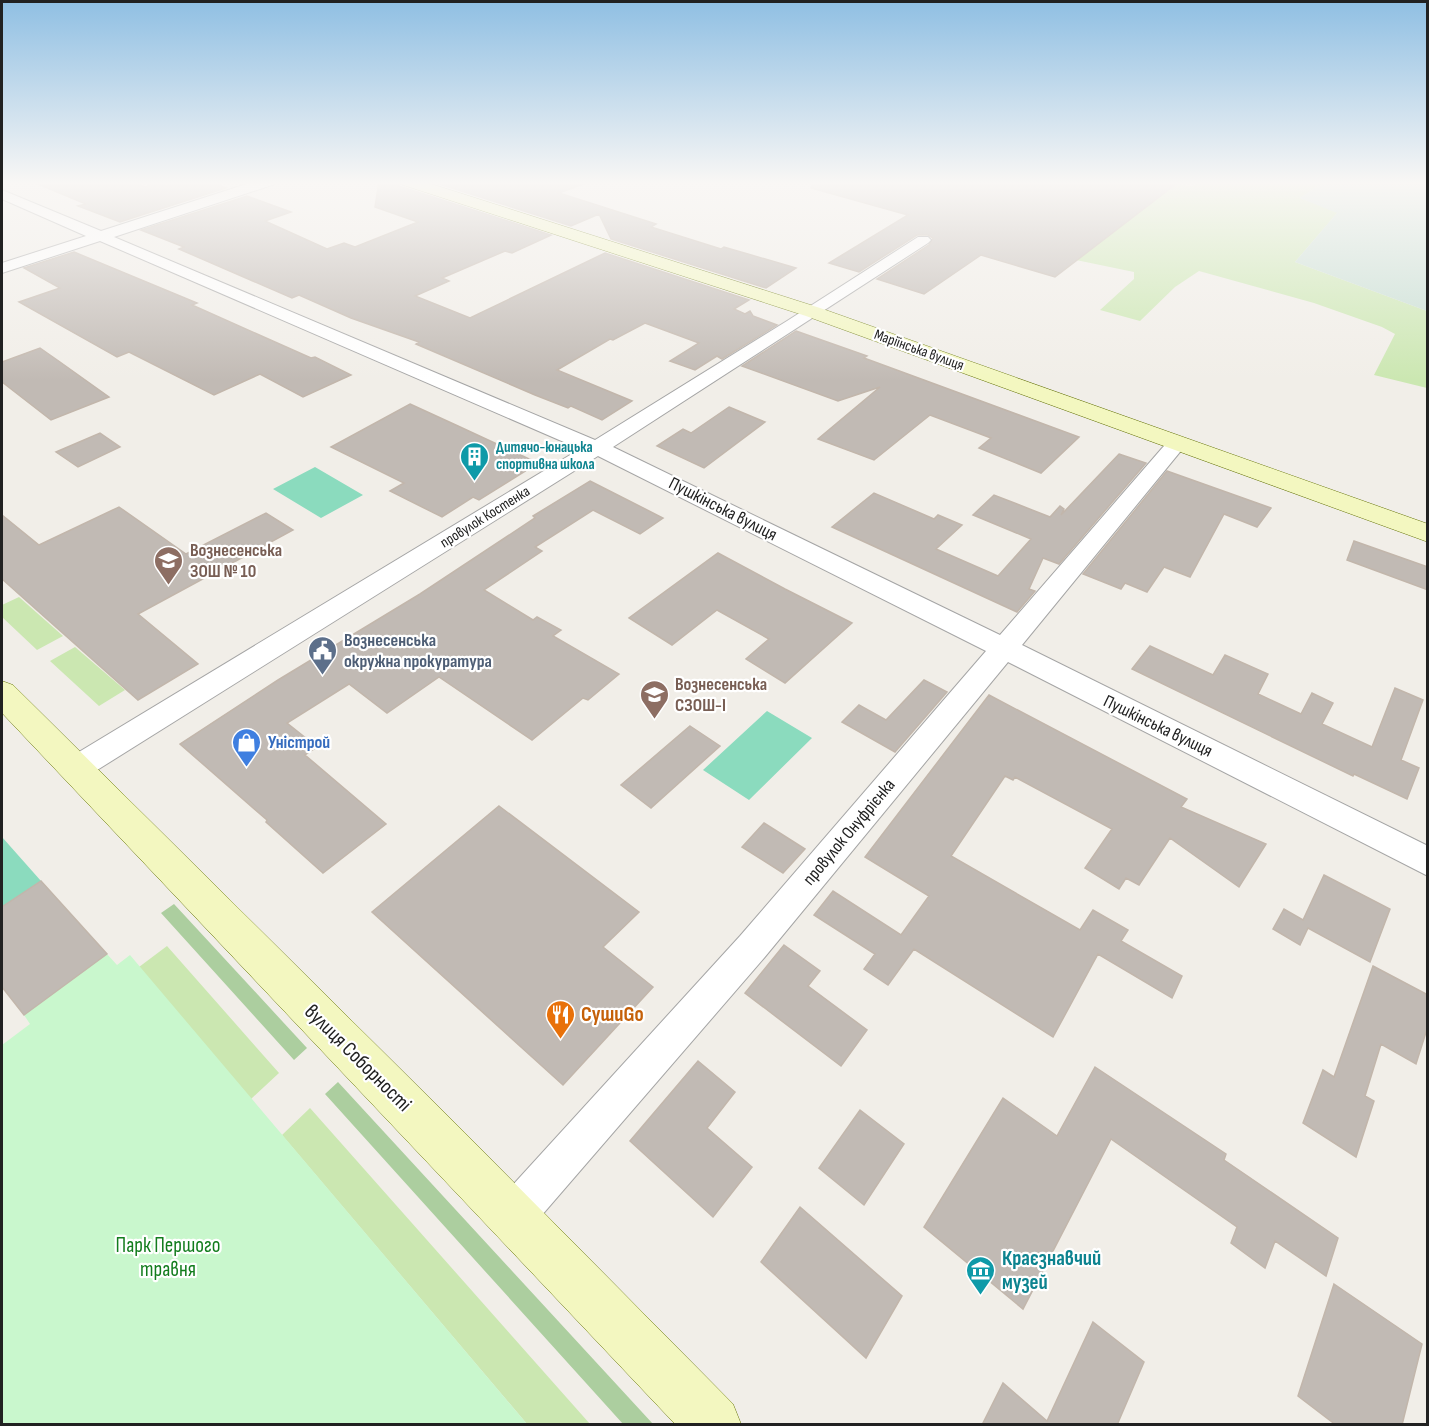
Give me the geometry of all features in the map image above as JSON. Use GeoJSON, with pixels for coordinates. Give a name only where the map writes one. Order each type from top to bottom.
{"type":"FeatureCollection","features":[{"type":"Feature","properties":{"kind":"main road","name":"Маріїнська вулиця"},"geometry":{"type":"LineString","coordinates":[[613,248],[813,312],[1428,534]]}},
{"type":"Feature","properties":{"kind":"main road","name":"вулиця Соборності"},"geometry":{"type":"LineString","coordinates":[[2,693],[514,1215],[713,1425]]}},
{"type":"Feature","properties":{"kind":"street"},"geometry":{"type":"LineString","coordinates":[[2,268],[65,248]]}},
{"type":"Feature","properties":{"kind":"street","name":"Пушкінська вулиця"},"geometry":{"type":"LineString","coordinates":[[128,248],[615,455],[1239,765],[1428,862]]}},
{"type":"Feature","properties":{"kind":"street","name":"провулок Костенка"},"geometry":{"type":"LineString","coordinates":[[75,769],[595,448],[911,248]]}},
{"type":"Feature","properties":{"kind":"street","name":"провулок Онуфрієнка"},"geometry":{"type":"LineString","coordinates":[[514,1215],[752,947],[1177,443]]}},
{"type":"Feature","properties":{"kind":"green space"},"geometry":{"type":"Polygon","coordinates":[[[1093,248],[1307,248],[1295,262],[1427,311],[1427,388],[1374,375],[1395,334],[1382,327],[1314,303],[1199,271],[1175,287],[1140,321],[1100,310],[1134,279],[1134,272],[1076,260],[1093,248]]]}},
{"type":"Feature","properties":{"kind":"green space"},"geometry":{"type":"Polygon","coordinates":[[[1307,248],[1427,248],[1427,311],[1295,262],[1307,248]]]}},
{"type":"Feature","properties":{"kind":"green space"},"geometry":{"type":"Polygon","coordinates":[[[315,467],[363,495],[321,518],[273,489],[315,467]]]}},
{"type":"Feature","properties":{"kind":"green space"},"geometry":{"type":"Polygon","coordinates":[[[19,597],[63,636],[37,650],[2,617],[2,605],[19,597]]]}},
{"type":"Feature","properties":{"kind":"green space"},"geometry":{"type":"Polygon","coordinates":[[[75,647],[125,690],[99,706],[50,661],[75,647]]]}},
{"type":"Feature","properties":{"kind":"green space"},"geometry":{"type":"Polygon","coordinates":[[[767,711],[812,738],[749,800],[703,770],[767,711]]]}},
{"type":"Feature","properties":{"kind":"green space"},"geometry":{"type":"Polygon","coordinates":[[[2,837],[41,881],[2,907],[2,837]]]}},
{"type":"Feature","properties":{"kind":"green space"},"geometry":{"type":"Polygon","coordinates":[[[174,904],[307,1048],[294,1060],[161,913],[174,904]]]}},
{"type":"Feature","properties":{"kind":"green space"},"geometry":{"type":"Polygon","coordinates":[[[167,946],[279,1073],[251,1099],[139,967],[167,946]]]}},
{"type":"Feature","properties":{"kind":"green space","name":"Парк Першого травня"},"geometry":{"type":"Polygon","coordinates":[[[107,954],[117,965],[130,955],[527,1424],[2,1424],[2,1045],[30,1024],[24,1015],[107,954]]]}},
{"type":"Feature","properties":{"kind":"green space"},"geometry":{"type":"Polygon","coordinates":[[[338,1082],[653,1424],[623,1424],[325,1094],[338,1082]]]}},
{"type":"Feature","properties":{"kind":"green space"},"geometry":{"type":"Polygon","coordinates":[[[310,1108],[590,1424],[527,1424],[282,1135],[310,1108]]]}},
{"type":"Feature","properties":{"kind":"building"},"geometry":{"type":"Polygon","coordinates":[[[524,248],[512,253],[505,251],[442,278],[449,281],[415,296],[470,318],[605,253],[749,300],[734,309],[745,314],[750,311],[753,316],[777,325],[722,359],[717,356],[695,370],[670,361],[699,343],[645,323],[613,340],[610,339],[557,370],[632,401],[602,420],[571,406],[568,408],[535,395],[416,344],[419,342],[351,318],[299,295],[292,298],[179,249],[524,248]]]}},
{"type":"Feature","properties":{"kind":"building"},"geometry":{"type":"Polygon","coordinates":[[[638,248],[726,248],[796,268],[766,288],[638,248]]]}},
{"type":"Feature","properties":{"kind":"building"},"geometry":{"type":"Polygon","coordinates":[[[854,248],[897,248],[859,272],[829,263],[854,248]]]}},
{"type":"Feature","properties":{"kind":"building"},"geometry":{"type":"Polygon","coordinates":[[[925,248],[1093,248],[1055,277],[981,255],[924,294],[877,279],[925,248]]]}},
{"type":"Feature","properties":{"kind":"building"},"geometry":{"type":"Polygon","coordinates":[[[74,252],[197,303],[192,305],[311,358],[315,357],[351,375],[303,397],[260,374],[214,395],[129,352],[117,357],[19,302],[60,288],[24,268],[74,252]]]}},
{"type":"Feature","properties":{"kind":"building"},"geometry":{"type":"Polygon","coordinates":[[[796,331],[1079,437],[1041,473],[979,448],[991,438],[930,415],[874,460],[818,439],[880,387],[838,401],[742,366],[796,331]]]}},
{"type":"Feature","properties":{"kind":"building"},"geometry":{"type":"Polygon","coordinates":[[[40,348],[109,397],[51,420],[2,382],[2,362],[40,348]]]}},
{"type":"Feature","properties":{"kind":"building"},"geometry":{"type":"Polygon","coordinates":[[[410,404],[538,463],[479,500],[473,497],[442,517],[390,491],[404,483],[331,447],[410,404]]]}},
{"type":"Feature","properties":{"kind":"building"},"geometry":{"type":"Polygon","coordinates":[[[729,407],[765,422],[704,468],[657,446],[683,429],[691,433],[729,407]]]}},
{"type":"Feature","properties":{"kind":"building"},"geometry":{"type":"Polygon","coordinates":[[[100,433],[120,447],[78,467],[56,452],[100,433]]]}},
{"type":"Feature","properties":{"kind":"building"},"geometry":{"type":"Polygon","coordinates":[[[1119,454],[1146,463],[1059,564],[1043,558],[1029,589],[1035,591],[1017,612],[832,527],[874,493],[934,519],[938,515],[962,525],[936,549],[998,576],[1031,539],[973,515],[994,495],[1050,517],[1060,506],[1064,509],[1061,515],[1119,454]]]}},
{"type":"Feature","properties":{"kind":"building"},"geometry":{"type":"Polygon","coordinates":[[[1167,471],[1271,508],[1257,527],[1224,514],[1190,577],[1164,567],[1147,592],[1125,583],[1121,589],[1083,574],[1167,471]]]}},
{"type":"Feature","properties":{"kind":"building"},"geometry":{"type":"Polygon","coordinates":[[[590,481],[663,518],[640,534],[593,510],[535,547],[542,551],[484,590],[533,620],[537,617],[561,630],[553,636],[619,674],[588,700],[583,698],[532,740],[439,677],[387,713],[349,684],[287,723],[317,747],[305,755],[386,824],[323,873],[266,822],[267,820],[180,744],[278,680],[420,594],[535,518],[533,516],[590,481]]]}},
{"type":"Feature","properties":{"kind":"building"},"geometry":{"type":"Polygon","coordinates":[[[119,507],[186,554],[266,513],[293,530],[138,614],[198,664],[138,700],[2,579],[2,515],[39,545],[119,507]]]}},
{"type":"Feature","properties":{"kind":"building"},"geometry":{"type":"Polygon","coordinates":[[[1354,541],[1428,567],[1428,590],[1347,560],[1354,541]]]}},
{"type":"Feature","properties":{"kind":"building","name":"Вознесенська СЗОШ-І"},"geometry":{"type":"Polygon","coordinates":[[[718,553],[852,623],[785,683],[746,659],[769,639],[717,610],[672,645],[629,618],[718,553]]]}},
{"type":"Feature","properties":{"kind":"building"},"geometry":{"type":"Polygon","coordinates":[[[1150,646],[1213,675],[1225,655],[1268,674],[1258,694],[1301,714],[1312,693],[1333,703],[1322,724],[1372,747],[1395,688],[1423,700],[1401,760],[1419,768],[1407,799],[1354,774],[1353,776],[1132,669],[1150,646]]]}},
{"type":"Feature","properties":{"kind":"building"},"geometry":{"type":"Polygon","coordinates":[[[924,680],[947,692],[895,752],[842,722],[859,705],[886,720],[924,680]]]}},
{"type":"Feature","properties":{"kind":"building"},"geometry":{"type":"Polygon","coordinates":[[[989,695],[1187,799],[1181,807],[1266,844],[1239,887],[1170,838],[1139,885],[1126,878],[1119,889],[1085,868],[1112,829],[1015,777],[1013,780],[1005,776],[951,856],[1080,930],[1093,910],[1128,930],[1121,941],[1182,976],[1172,998],[1098,954],[1053,1037],[914,949],[888,985],[864,969],[875,954],[814,915],[833,891],[901,935],[929,896],[865,857],[989,695]]]}},
{"type":"Feature","properties":{"kind":"building"},"geometry":{"type":"Polygon","coordinates":[[[690,726],[720,746],[651,808],[621,785],[690,726]]]}},
{"type":"Feature","properties":{"kind":"building"},"geometry":{"type":"Polygon","coordinates":[[[499,806],[639,912],[603,947],[653,987],[563,1085],[372,912],[499,806]]]}},
{"type":"Feature","properties":{"kind":"building"},"geometry":{"type":"Polygon","coordinates":[[[764,823],[805,849],[783,873],[742,847],[764,823]]]}},
{"type":"Feature","properties":{"kind":"building"},"geometry":{"type":"Polygon","coordinates":[[[1324,875],[1390,909],[1370,962],[1308,928],[1300,945],[1273,929],[1284,909],[1303,920],[1324,875]]]}},
{"type":"Feature","properties":{"kind":"building"},"geometry":{"type":"Polygon","coordinates":[[[41,881],[107,954],[24,1015],[2,987],[2,907],[41,881]]]}},
{"type":"Feature","properties":{"kind":"building"},"geometry":{"type":"Polygon","coordinates":[[[784,945],[820,971],[808,986],[867,1030],[841,1066],[745,993],[784,945]]]}},
{"type":"Feature","properties":{"kind":"building"},"geometry":{"type":"Polygon","coordinates":[[[1373,966],[1428,995],[1428,1026],[1416,1064],[1381,1044],[1365,1096],[1374,1101],[1356,1157],[1303,1123],[1323,1070],[1334,1077],[1373,966]]]}},
{"type":"Feature","properties":{"kind":"building"},"geometry":{"type":"Polygon","coordinates":[[[698,1061],[735,1092],[707,1128],[752,1167],[713,1217],[630,1141],[698,1061]]]}},
{"type":"Feature","properties":{"kind":"building"},"geometry":{"type":"Polygon","coordinates":[[[1095,1067],[1226,1154],[1224,1160],[1338,1238],[1326,1276],[1275,1241],[1265,1268],[1231,1243],[1237,1227],[1111,1139],[1023,1309],[924,1227],[1003,1098],[1057,1136],[1095,1067]]]}},
{"type":"Feature","properties":{"kind":"building"},"geometry":{"type":"Polygon","coordinates":[[[860,1110],[904,1144],[864,1205],[819,1168],[860,1110]]]}},
{"type":"Feature","properties":{"kind":"building"},"geometry":{"type":"Polygon","coordinates":[[[800,1207],[902,1296],[866,1358],[761,1262],[800,1207]]]}},
{"type":"Feature","properties":{"kind":"building"},"geometry":{"type":"Polygon","coordinates":[[[1334,1284],[1422,1344],[1402,1425],[1336,1425],[1298,1396],[1334,1284]]]}},
{"type":"Feature","properties":{"kind":"building"},"geometry":{"type":"Polygon","coordinates":[[[1093,1322],[1144,1362],[1117,1425],[982,1425],[1003,1383],[1047,1421],[1093,1322]]]}},
{"type":"Feature","properties":{"kind":"place","name":"Дитячо-юнацька спортивна школа"},"geometry":{"type":"Point","coordinates":[475,482]}},
{"type":"Feature","properties":{"kind":"place","name":"Вознесенська ЗОШ № 10"},"geometry":{"type":"Point","coordinates":[169,586]}},
{"type":"Feature","properties":{"kind":"place","name":"Вознесенська окружна прокуратура"},"geometry":{"type":"Point","coordinates":[323,676]}},
{"type":"Feature","properties":{"kind":"place","name":"Вознесенська СЗОШ-І"},"geometry":{"type":"Point","coordinates":[654,720]}},
{"type":"Feature","properties":{"kind":"place","name":"Уністрой"},"geometry":{"type":"Point","coordinates":[247,768]}},
{"type":"Feature","properties":{"kind":"place","name":"СушиGo"},"geometry":{"type":"Point","coordinates":[560,1040]}},
{"type":"Feature","properties":{"kind":"place","name":"Краєзнавчий музей"},"geometry":{"type":"Point","coordinates":[981,1296]}}]}
